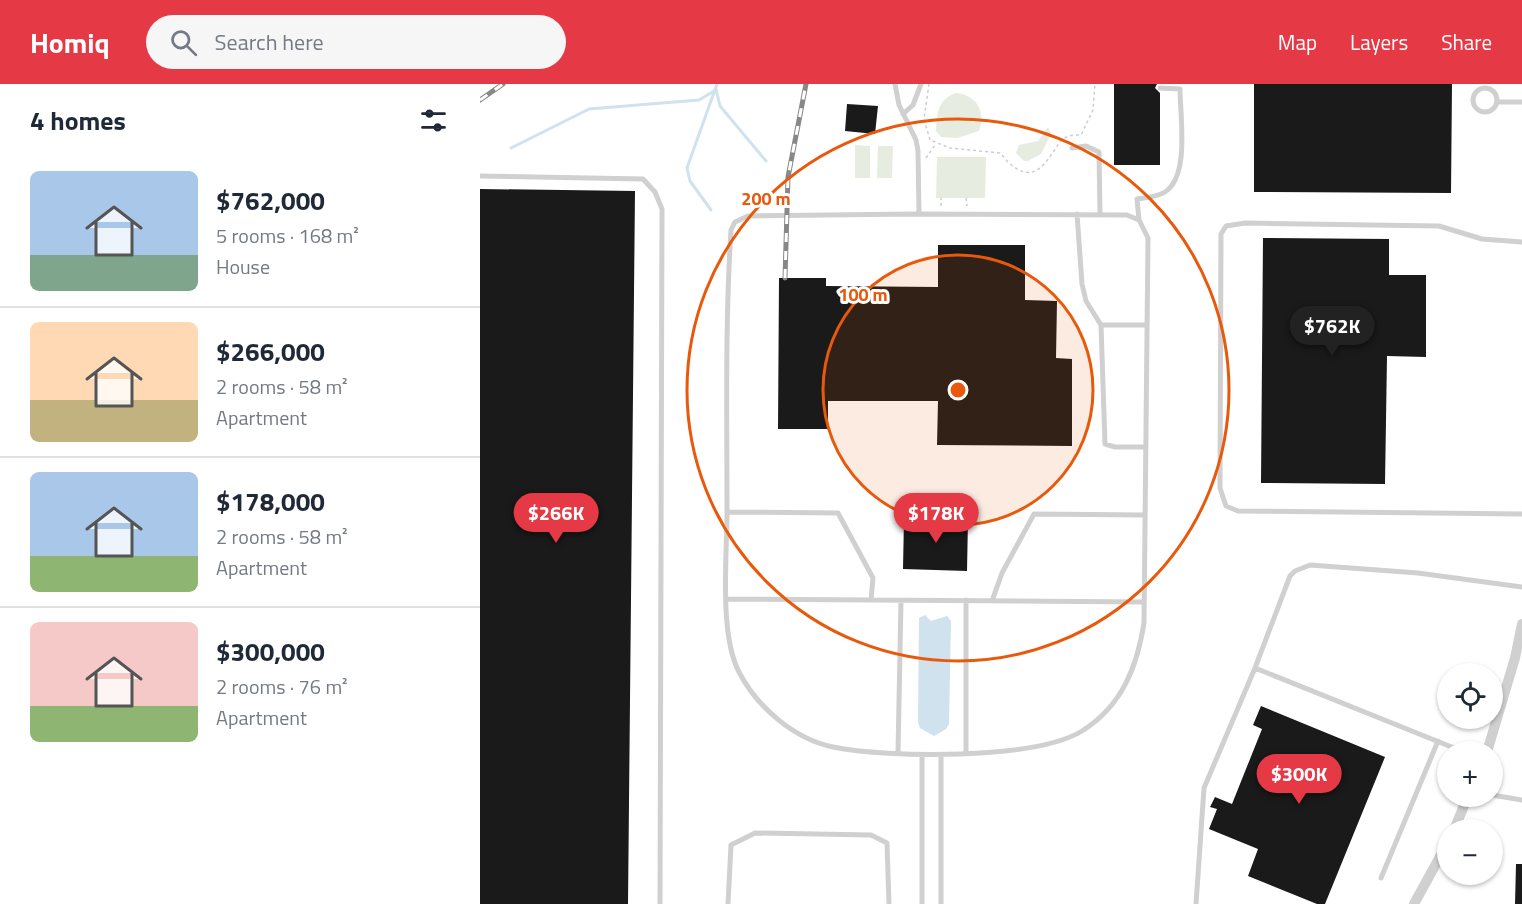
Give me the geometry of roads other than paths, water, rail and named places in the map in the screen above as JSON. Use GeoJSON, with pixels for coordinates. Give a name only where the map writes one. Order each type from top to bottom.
{"type":"FeatureCollection","features":[{"type":"Feature","properties":{"kind":"street"},"geometry":{"type":"LineString","coordinates":[[1490,741],[1515,658],[1522,624]]}},
{"type":"Feature","properties":{"kind":"street"},"geometry":{"type":"LineString","coordinates":[[1414,904],[1437,862]]}},
{"type":"Feature","properties":{"kind":"lane"},"geometry":{"type":"LineString","coordinates":[[895,84],[903,114],[916,140],[918,151],[918,214]]}},
{"type":"Feature","properties":{"kind":"lane"},"geometry":{"type":"LineString","coordinates":[[903,114],[913,105],[921,84]]}},
{"type":"Feature","properties":{"kind":"lane"},"geometry":{"type":"LineString","coordinates":[[1486,87],[1496,94],[1498,102],[1493,110],[1486,112],[1475,107],[1473,100],[1478,89],[1486,87]]}},
{"type":"Feature","properties":{"kind":"lane"},"geometry":{"type":"LineString","coordinates":[[1139,220],[1127,215],[1100,214],[918,214],[748,216],[735,222],[731,230],[727,290],[727,599],[731,648],[738,670],[756,700],[794,731],[832,747],[922,755],[966,753],[1049,744],[1082,730],[1114,702],[1129,681],[1139,652],[1144,602],[1148,238],[1139,220],[1137,200],[1165,192],[1176,182],[1181,165],[1180,89],[1160,88]]}},
{"type":"Feature","properties":{"kind":"lane"},"geometry":{"type":"LineString","coordinates":[[1498,102],[1522,102]]}},
{"type":"Feature","properties":{"kind":"lane"},"geometry":{"type":"LineString","coordinates":[[1072,148],[1086,146],[1099,152],[1100,214]]}},
{"type":"Feature","properties":{"kind":"lane"},"geometry":{"type":"LineString","coordinates":[[480,176],[643,179],[655,192],[662,210],[660,904]]}},
{"type":"Feature","properties":{"kind":"lane"},"geometry":{"type":"LineString","coordinates":[[1077,214],[1082,284],[1086,301],[1101,325],[1105,444],[1115,447],[1145,447]]}},
{"type":"Feature","properties":{"kind":"lane"},"geometry":{"type":"LineString","coordinates":[[1522,242],[1482,239],[1439,226],[1245,223],[1226,226],[1221,234],[1220,488],[1226,506],[1238,511],[1522,514]]}},
{"type":"Feature","properties":{"kind":"lane"},"geometry":{"type":"LineString","coordinates":[[1101,325],[1146,325]]}},
{"type":"Feature","properties":{"kind":"lane"},"geometry":{"type":"LineString","coordinates":[[727,512],[838,513],[873,578],[871,600]]}},
{"type":"Feature","properties":{"kind":"lane"},"geometry":{"type":"LineString","coordinates":[[992,601],[1002,573],[1034,514],[1144,515]]}},
{"type":"Feature","properties":{"kind":"lane"},"geometry":{"type":"LineString","coordinates":[[1196,904],[1204,788],[1255,668],[1290,576],[1295,571],[1310,565],[1418,573],[1522,587]]}},
{"type":"Feature","properties":{"kind":"lane"},"geometry":{"type":"LineString","coordinates":[[727,599],[1144,602]]}},
{"type":"Feature","properties":{"kind":"lane"},"geometry":{"type":"LineString","coordinates":[[898,753],[901,600]]}},
{"type":"Feature","properties":{"kind":"lane"},"geometry":{"type":"LineString","coordinates":[[966,600],[966,753]]}},
{"type":"Feature","properties":{"kind":"lane"},"geometry":{"type":"LineString","coordinates":[[1255,668],[1438,741]]}},
{"type":"Feature","properties":{"kind":"lane"},"geometry":{"type":"LineString","coordinates":[[1381,878],[1437,743]]}},
{"type":"Feature","properties":{"kind":"lane"},"geometry":{"type":"LineString","coordinates":[[941,754],[941,904]]}},
{"type":"Feature","properties":{"kind":"lane"},"geometry":{"type":"LineString","coordinates":[[922,755],[922,904]]}},
{"type":"Feature","properties":{"kind":"lane"},"geometry":{"type":"LineString","coordinates":[[1503,798],[1522,800]]}},
{"type":"Feature","properties":{"kind":"lane"},"geometry":{"type":"LineString","coordinates":[[728,904],[731,845],[755,833],[871,835],[887,843],[889,904]]}},
{"type":"Feature","properties":{"kind":"water"},"geometry":{"type":"Polygon","coordinates":[[[925,615],[931,621],[947,616],[951,621],[949,724],[946,729],[934,736],[920,728],[918,722],[919,618],[925,615]]]}},
{"type":"Feature","properties":{"kind":"waterway"},"geometry":{"type":"LineString","coordinates":[[711,210],[690,181],[687,168],[717,84]]}},
{"type":"Feature","properties":{"kind":"waterway"},"geometry":{"type":"LineString","coordinates":[[716,89],[720,106],[766,161]]}},
{"type":"Feature","properties":{"kind":"waterway"},"geometry":{"type":"LineString","coordinates":[[511,148],[589,109],[699,100],[714,91]]}},
{"type":"Feature","properties":{"kind":"railway"},"geometry":{"type":"LineString","coordinates":[[480,100],[503,84]]}},
{"type":"Feature","properties":{"kind":"railway"},"geometry":{"type":"LineString","coordinates":[[785,278],[788,177],[806,84]]}}]}
